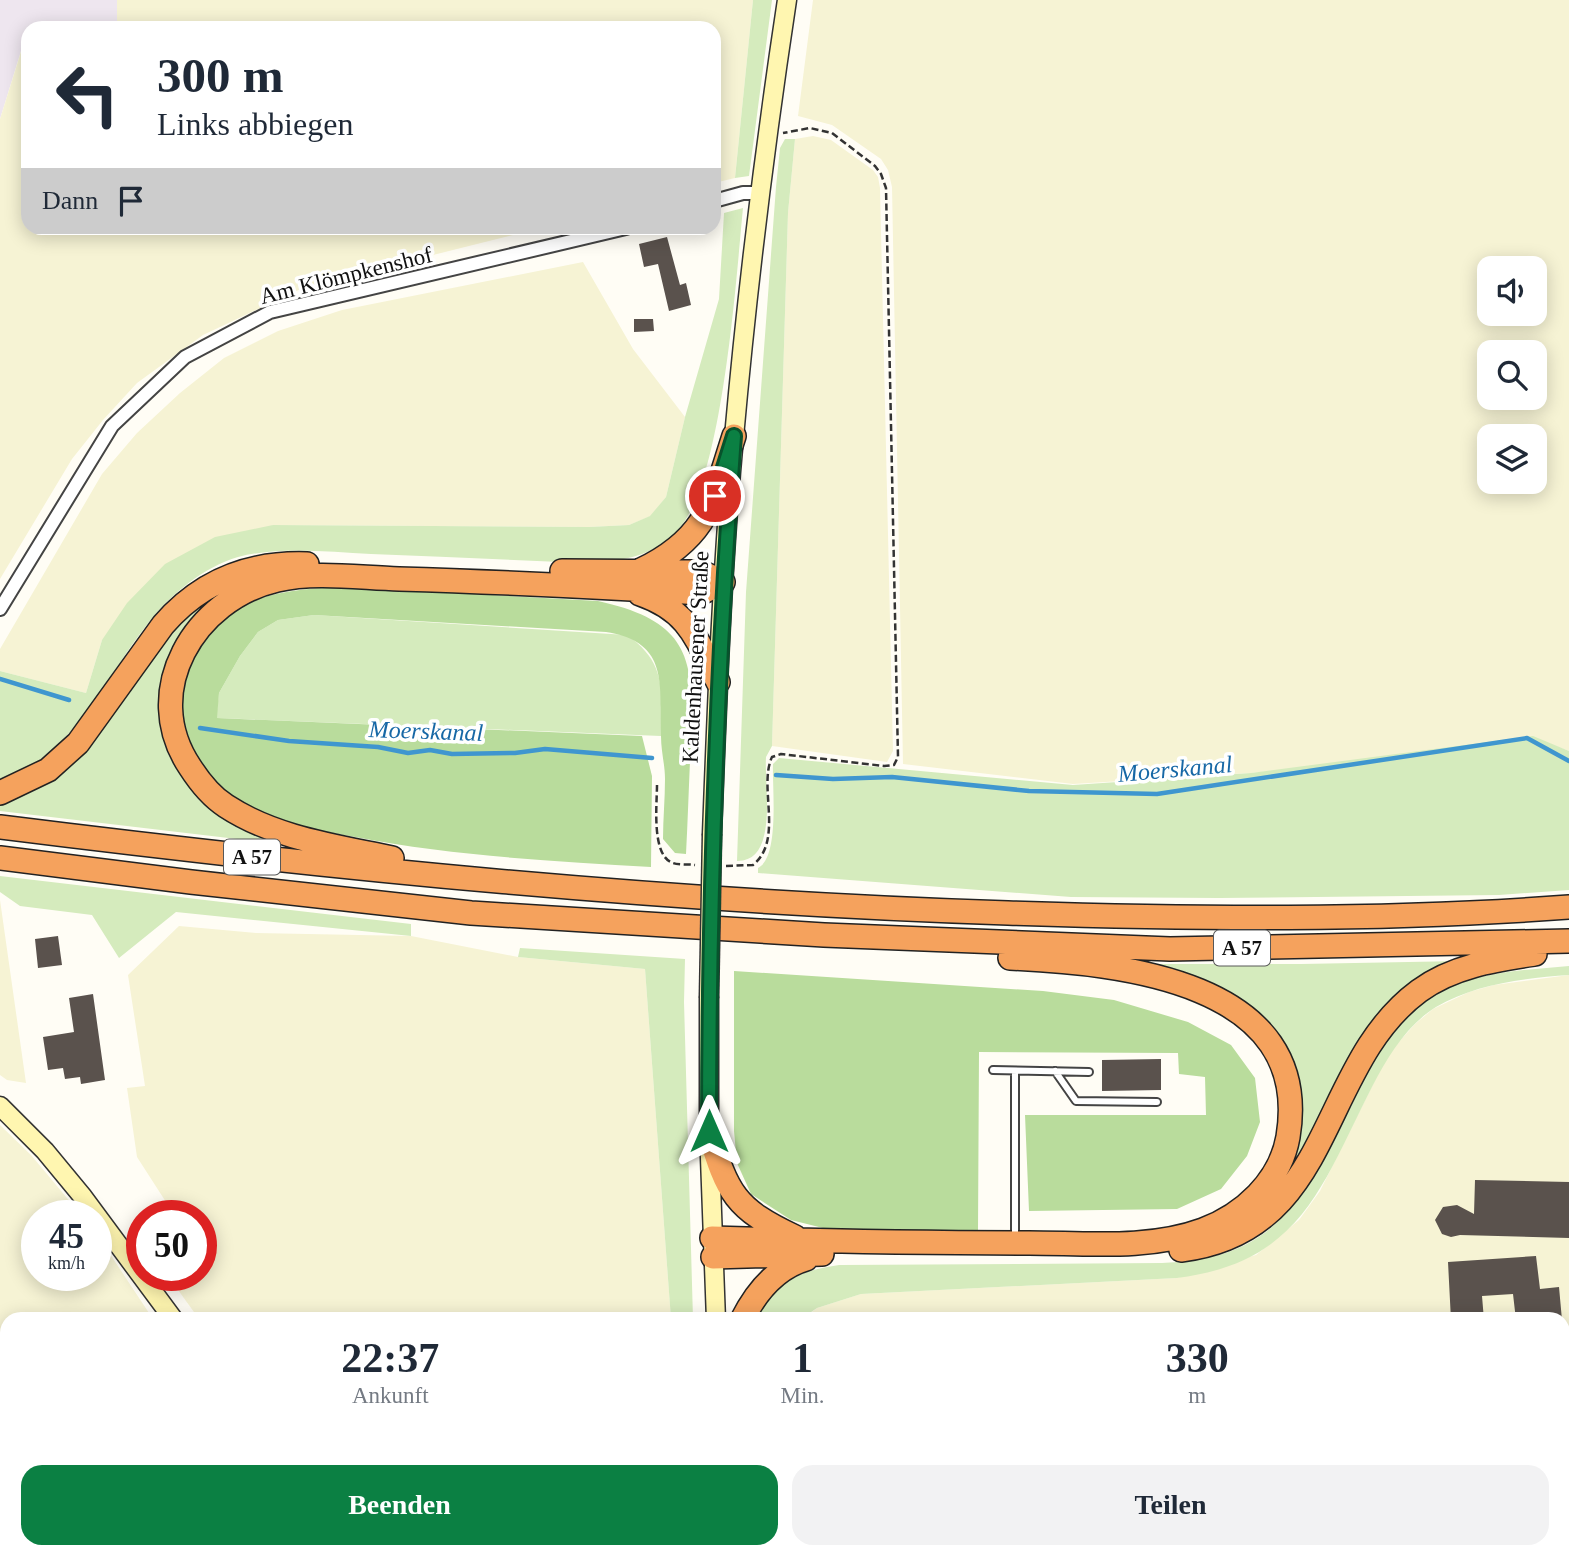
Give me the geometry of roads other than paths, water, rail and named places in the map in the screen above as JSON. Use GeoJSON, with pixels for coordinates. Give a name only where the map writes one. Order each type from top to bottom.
{"type":"FeatureCollection","features":[{"type":"Feature","properties":{"kind":"highway"},"geometry":{"type":"LineString","coordinates":[[638,571],[664,559],[685,543],[704,520],[715,496],[734,436]]}},
{"type":"Feature","properties":{"kind":"highway"},"geometry":{"type":"LineString","coordinates":[[0,793],[48,770],[78,743],[178,607],[225,577],[249,568],[301,564],[701,572],[723,582]]}},
{"type":"Feature","properties":{"kind":"highway"},"geometry":{"type":"LineString","coordinates":[[505,882],[295,837],[258,823],[224,805],[198,779],[182,756],[173,730],[171,699],[177,667],[187,643],[215,609],[235,596],[279,580],[301,577],[701,593],[723,582]]}},
{"type":"Feature","properties":{"kind":"highway"},"geometry":{"type":"LineString","coordinates":[[620,588],[662,602],[684,618],[718,682]]}},
{"type":"Feature","properties":{"kind":"highway","name":"A 57"},"geometry":{"type":"LineString","coordinates":[[0,827],[192,851],[505,882],[826,907],[1178,919],[1373,916],[1569,907]]}},
{"type":"Feature","properties":{"kind":"highway","name":"A 57"},"geometry":{"type":"LineString","coordinates":[[0,858],[471,913],[916,940],[1170,949],[1569,941]]}},
{"type":"Feature","properties":{"kind":"highway"},"geometry":{"type":"LineString","coordinates":[[712,1248],[800,1240],[1015,1243],[1152,1241],[1202,1231],[1234,1215],[1261,1192],[1281,1161],[1287,1141],[1290,1107],[1283,1069],[1265,1036],[1242,1013],[1189,986],[1138,973],[1073,963],[946,956],[916,940]]}},
{"type":"Feature","properties":{"kind":"highway"},"geometry":{"type":"LineString","coordinates":[[712,1248],[822,1254],[1164,1252],[1207,1245],[1228,1238],[1251,1228],[1269,1215],[1287,1195],[1315,1153],[1365,1051],[1398,1008],[1421,989],[1444,976],[1469,967],[1569,948]]}},
{"type":"Feature","properties":{"kind":"highway"},"geometry":{"type":"LineString","coordinates":[[709,1131],[729,1189],[739,1204],[775,1228],[800,1240]]}},
{"type":"Feature","properties":{"kind":"highway"},"geometry":{"type":"LineString","coordinates":[[747,1312],[761,1287],[779,1271],[822,1254]]}},
{"type":"Feature","properties":{"kind":"main road","name":"Kaldenhausener Straße"},"geometry":{"type":"LineString","coordinates":[[716,1312],[709,1131],[709,998],[712,834],[723,582],[734,436],[761,193],[787,0]]}},
{"type":"Feature","properties":{"kind":"main road"},"geometry":{"type":"LineString","coordinates":[[0,1106],[45,1151],[83,1197],[167,1312]]}},
{"type":"Feature","properties":{"kind":"street"},"geometry":{"type":"LineString","coordinates":[[721,199],[743,192],[761,193]]}},
{"type":"Feature","properties":{"kind":"street","name":"Am Klömpkenshof"},"geometry":{"type":"LineString","coordinates":[[0,608],[112,426],[185,358],[270,312],[596,235]]}},
{"type":"Feature","properties":{"kind":"lane"},"geometry":{"type":"LineString","coordinates":[[993,1070],[1088,1072]]}},
{"type":"Feature","properties":{"kind":"lane"},"geometry":{"type":"LineString","coordinates":[[1015,1071],[1015,1243]]}},
{"type":"Feature","properties":{"kind":"lane"},"geometry":{"type":"LineString","coordinates":[[1055,1071],[1076,1101],[1157,1102]]}},
{"type":"Feature","properties":{"kind":"waterway","name":"Moerskanal"},"geometry":{"type":"LineString","coordinates":[[0,679],[69,700]]}},
{"type":"Feature","properties":{"kind":"waterway","name":"Moerskanal"},"geometry":{"type":"LineString","coordinates":[[200,728],[289,741],[378,747],[408,753],[430,750],[452,754],[515,753],[545,749],[652,758]]}},
{"type":"Feature","properties":{"kind":"waterway","name":"Moerskanal"},"geometry":{"type":"LineString","coordinates":[[776,775],[833,779],[892,777],[1029,791],[1157,794],[1527,738],[1569,761]]}}]}
